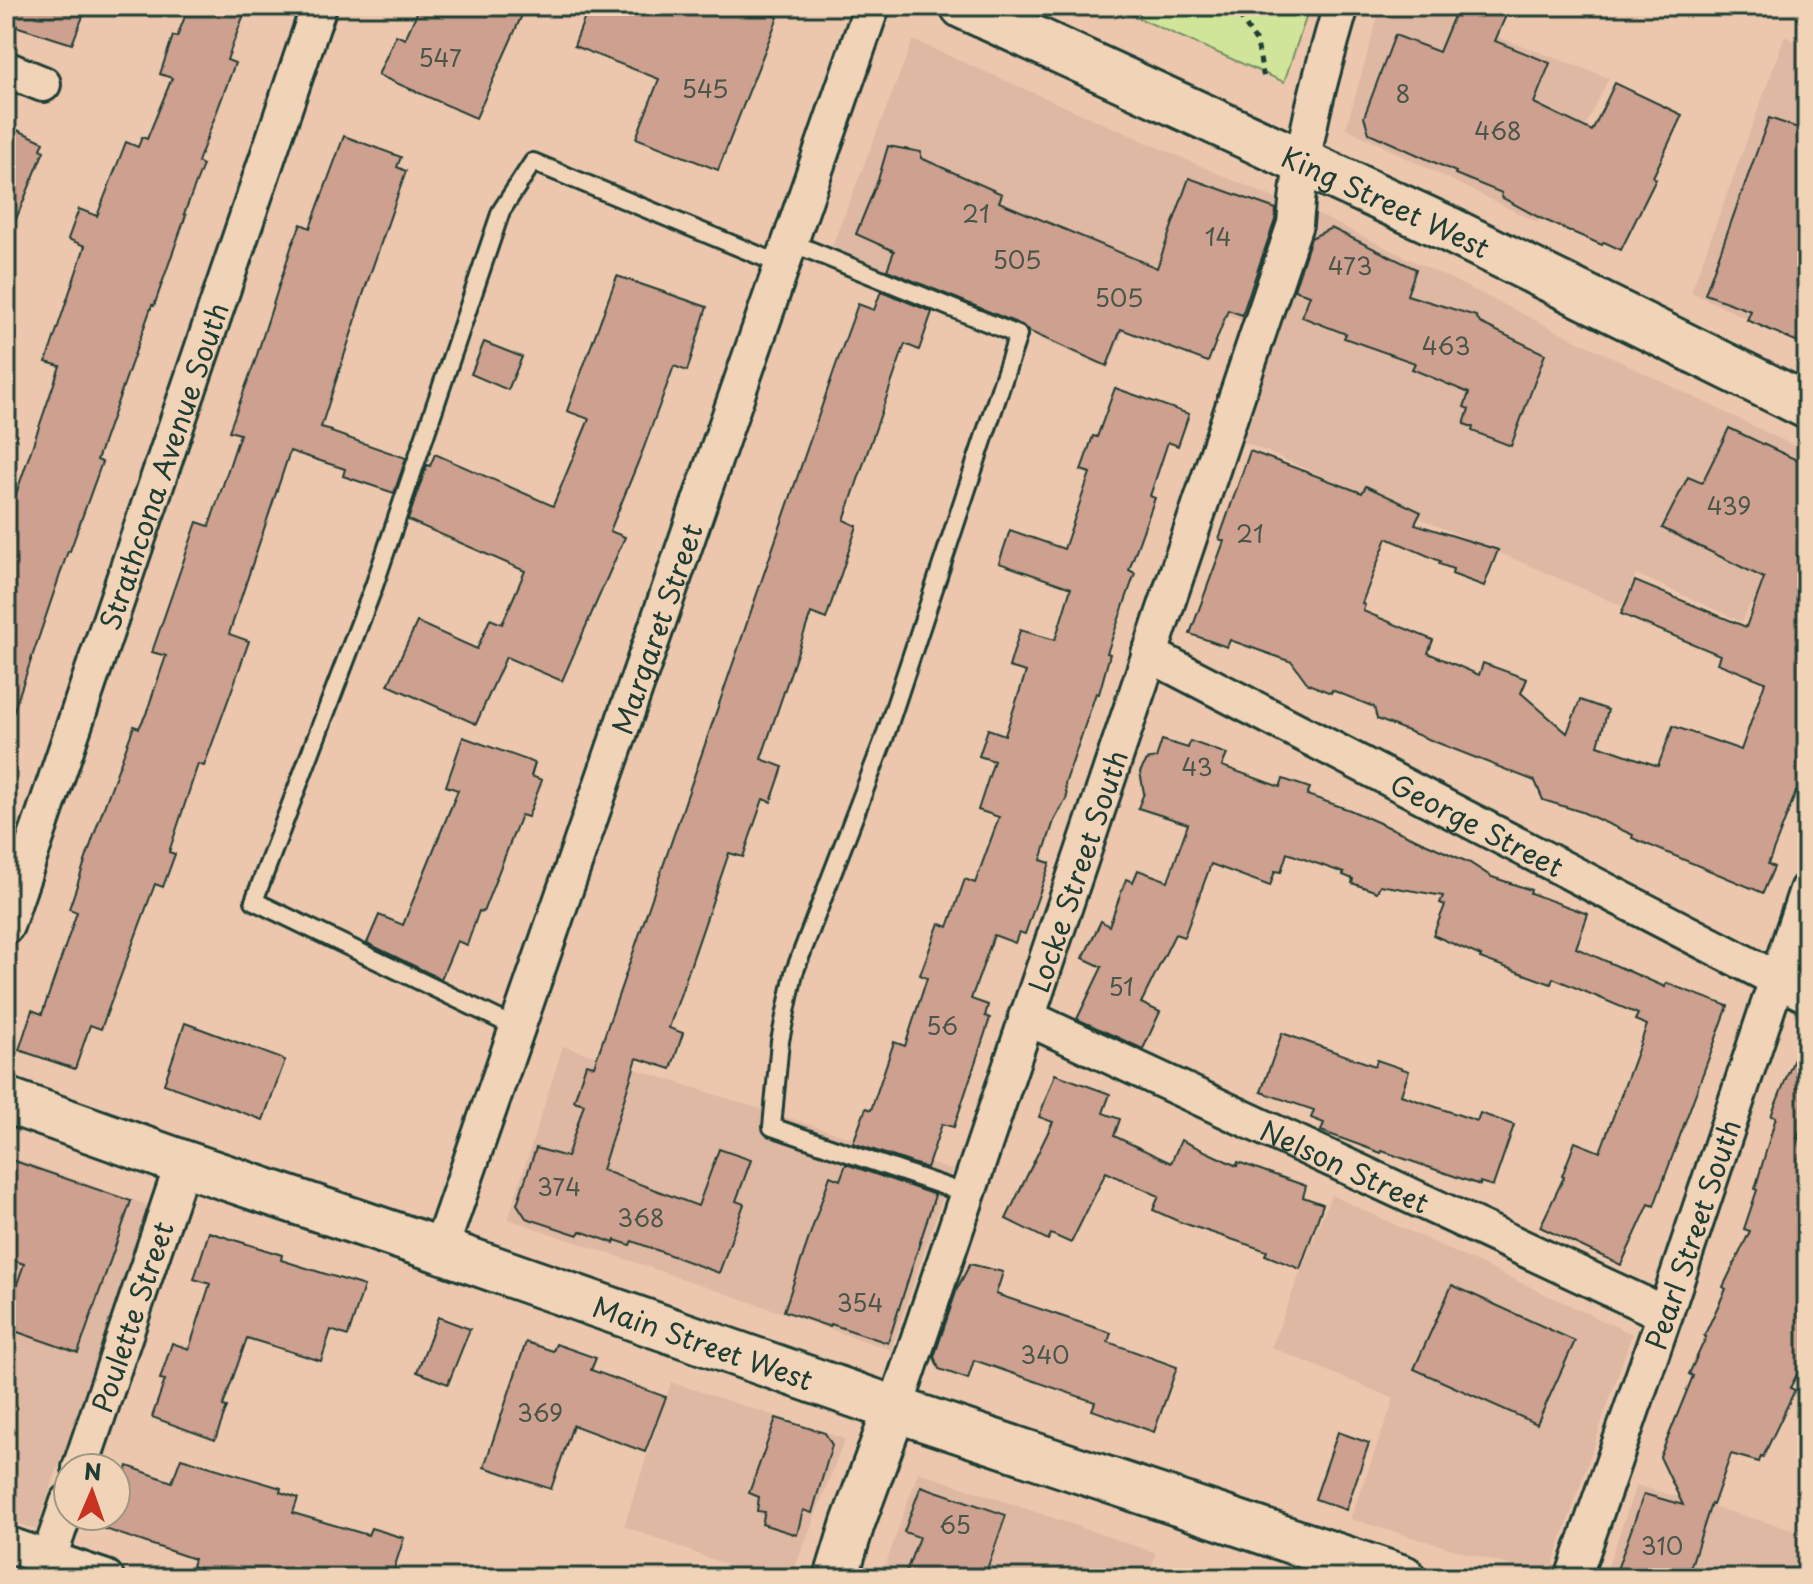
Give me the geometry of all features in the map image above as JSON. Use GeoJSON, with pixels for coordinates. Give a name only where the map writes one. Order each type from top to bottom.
{"type":"FeatureCollection","features":[{"type":"Feature","properties":{"kind":"main road","name":"King Street West"},"geometry":{"type":"LineString","coordinates":[[963,6],[1444,227],[1807,406]]}},
{"type":"Feature","properties":{"kind":"main road","name":"Main Street West"},"geometry":{"type":"LineString","coordinates":[[6,1100],[895,1409],[1403,1578]]}},
{"type":"Feature","properties":{"kind":"street","name":"Strathcona Avenue South"},"geometry":{"type":"LineString","coordinates":[[6,926],[319,6]]}},
{"type":"Feature","properties":{"kind":"street","name":"Margaret Street"},"geometry":{"type":"LineString","coordinates":[[440,1250],[872,6]]}},
{"type":"Feature","properties":{"kind":"street","name":"Locke Street South"},"geometry":{"type":"LineString","coordinates":[[836,1578],[1295,224],[1302,161],[1316,91],[1341,6]]}},
{"type":"Feature","properties":{"kind":"street"},"geometry":{"type":"LineString","coordinates":[[6,69],[43,84]]}},
{"type":"Feature","properties":{"kind":"street","name":"George Street"},"geometry":{"type":"LineString","coordinates":[[1149,654],[1807,995]]}},
{"type":"Feature","properties":{"kind":"street","name":"Pearl Street South"},"geometry":{"type":"LineString","coordinates":[[1573,1578],[1807,890]]}},
{"type":"Feature","properties":{"kind":"street","name":"Nelson Street"},"geometry":{"type":"LineString","coordinates":[[1026,1017],[1665,1314]]}},
{"type":"Feature","properties":{"kind":"street","name":"Poulette Street"},"geometry":{"type":"LineString","coordinates":[[85,1452],[183,1163]]}},
{"type":"Feature","properties":{"kind":"street"},"geometry":{"type":"LineString","coordinates":[[45,1568],[58,1532]]}},
{"type":"Feature","properties":{"kind":"street"},"geometry":{"type":"LineString","coordinates":[[6,1544],[45,1568],[106,1578]]}},
{"type":"Feature","properties":{"kind":"lane"},"geometry":{"type":"LineString","coordinates":[[517,1028],[254,901],[374,586],[501,211],[533,162],[1018,335],[884,739],[794,973],[780,1041],[772,1127],[967,1194]]}},
{"type":"Feature","properties":{"kind":"path"},"geometry":{"type":"LineString","coordinates":[[1233,6],[1257,43],[1264,79]]}},
{"type":"Feature","properties":{"kind":"shaded area"},"geometry":{"type":"Polygon","coordinates":[[[1381,6],[1415,6],[1609,78],[1538,223],[1346,128],[1381,6]]]}},
{"type":"Feature","properties":{"kind":"shaded area"},"geometry":{"type":"Polygon","coordinates":[[[1785,36],[1807,48],[1807,347],[1691,292],[1785,36]]]}},
{"type":"Feature","properties":{"kind":"shaded area"},"geometry":{"type":"Polygon","coordinates":[[[913,40],[1290,205],[1244,322],[1146,279],[1108,369],[832,246],[913,40]]]}},
{"type":"Feature","properties":{"kind":"shaded area"},"geometry":{"type":"Polygon","coordinates":[[[1315,213],[1807,452],[1807,627],[1751,603],[1742,622],[1636,574],[1622,606],[1244,442],[1315,213]]]}},
{"type":"Feature","properties":{"kind":"shaded area"},"geometry":{"type":"Polygon","coordinates":[[[563,1046],[952,1170],[891,1350],[508,1219],[563,1046]]]}},
{"type":"Feature","properties":{"kind":"shaded area"},"geometry":{"type":"Polygon","coordinates":[[[6,1155],[150,1206],[63,1452],[52,1452],[52,1485],[36,1530],[6,1520],[6,1155]]]}},
{"type":"Feature","properties":{"kind":"shaded area"},"geometry":{"type":"Polygon","coordinates":[[[1331,1195],[1632,1334],[1549,1577],[1350,1519],[1394,1399],[1271,1347],[1331,1195]]]}},
{"type":"Feature","properties":{"kind":"shaded area"},"geometry":{"type":"Polygon","coordinates":[[[671,1382],[845,1439],[791,1578],[761,1578],[624,1526],[671,1382]]]}},
{"type":"Feature","properties":{"kind":"shaded area"},"geometry":{"type":"Polygon","coordinates":[[[918,1472],[1156,1553],[1148,1578],[881,1578],[918,1472]]]}},
{"type":"Feature","properties":{"kind":"shaded area"},"geometry":{"type":"Polygon","coordinates":[[[1636,1485],[1807,1534],[1807,1578],[1604,1578],[1636,1485]]]}},
{"type":"Feature","properties":{"kind":"green space"},"geometry":{"type":"Polygon","coordinates":[[[1111,6],[1310,6],[1284,82],[1111,6]]]}},
{"type":"Feature","properties":{"kind":"building"},"geometry":{"type":"Polygon","coordinates":[[[6,6],[87,6],[72,44],[6,23],[6,6]]]}},
{"type":"Feature","properties":{"kind":"building"},"geometry":{"type":"Polygon","coordinates":[[[189,6],[247,6],[227,60],[235,63],[198,162],[203,165],[186,215],[97,460],[102,462],[11,719],[6,719],[6,523],[60,366],[46,362],[85,246],[68,239],[79,209],[97,216],[126,142],[138,147],[142,137],[147,139],[172,78],[160,74],[173,36],[177,37],[189,6]]]}},
{"type":"Feature","properties":{"kind":"building"},"geometry":{"type":"Polygon","coordinates":[[[420,6],[526,6],[476,118],[378,75],[396,35],[405,39],[420,6]]]}},
{"type":"Feature","properties":{"kind":"building"},"geometry":{"type":"Polygon","coordinates":[[[589,6],[748,6],[778,17],[718,170],[636,138],[659,79],[574,46],[589,6]]]}},
{"type":"Feature","properties":{"kind":"building"},"geometry":{"type":"Polygon","coordinates":[[[1458,6],[1510,6],[1495,41],[1550,63],[1534,103],[1592,131],[1615,83],[1682,115],[1653,177],[1656,179],[1621,250],[1540,218],[1501,197],[1502,193],[1369,133],[1364,117],[1395,35],[1439,52],[1458,6]]]}},
{"type":"Feature","properties":{"kind":"building"},"geometry":{"type":"Polygon","coordinates":[[[1769,118],[1807,131],[1807,346],[1747,320],[1751,311],[1705,294],[1769,118]]]}},
{"type":"Feature","properties":{"kind":"building"},"geometry":{"type":"Polygon","coordinates":[[[15,129],[44,142],[41,149],[44,151],[7,241],[6,149],[15,129]]]}},
{"type":"Feature","properties":{"kind":"building"},"geometry":{"type":"Polygon","coordinates":[[[344,136],[401,157],[397,167],[406,171],[321,427],[406,458],[394,493],[343,476],[345,469],[290,451],[229,634],[249,641],[204,766],[198,764],[169,852],[175,854],[163,887],[155,884],[101,1029],[90,1025],[75,1069],[19,1050],[32,1010],[42,1014],[77,912],[69,909],[97,826],[134,726],[139,728],[146,714],[166,656],[152,652],[197,522],[209,526],[240,434],[229,431],[292,245],[301,224],[310,228],[344,136]]]}},
{"type":"Feature","properties":{"kind":"building"},"geometry":{"type":"Polygon","coordinates":[[[888,146],[921,152],[921,158],[1002,194],[999,202],[1157,268],[1189,178],[1276,209],[1275,220],[1242,315],[1228,310],[1208,362],[1121,329],[1107,366],[1028,331],[1022,325],[887,270],[894,251],[856,234],[888,146]]]}},
{"type":"Feature","properties":{"kind":"building"},"geometry":{"type":"Polygon","coordinates":[[[1331,228],[1416,269],[1407,295],[1476,316],[1480,323],[1545,354],[1511,446],[1472,431],[1473,427],[1464,424],[1469,409],[1464,407],[1469,393],[1412,369],[1415,363],[1344,338],[1346,334],[1302,317],[1310,295],[1294,290],[1311,238],[1331,228]]]}},
{"type":"Feature","properties":{"kind":"building"},"geometry":{"type":"Polygon","coordinates":[[[617,276],[707,307],[687,371],[674,366],[610,531],[625,537],[562,681],[506,657],[476,724],[388,685],[417,622],[477,649],[490,619],[502,624],[525,571],[408,520],[427,465],[430,466],[435,454],[553,506],[589,419],[567,411],[617,276]]]}},
{"type":"Feature","properties":{"kind":"building"},"geometry":{"type":"Polygon","coordinates":[[[881,291],[932,312],[919,350],[905,344],[844,520],[857,526],[826,619],[811,613],[761,759],[783,767],[771,802],[763,799],[743,857],[729,853],[669,1028],[683,1033],[671,1069],[637,1058],[602,1170],[698,1206],[719,1149],[751,1160],[736,1201],[744,1204],[719,1273],[632,1241],[630,1245],[615,1240],[614,1243],[526,1218],[517,1204],[536,1148],[567,1157],[584,1104],[574,1101],[586,1064],[594,1066],[858,304],[874,310],[881,291]]]}},
{"type":"Feature","properties":{"kind":"building"},"geometry":{"type":"Polygon","coordinates":[[[484,342],[522,357],[508,390],[471,374],[484,342]]]}},
{"type":"Feature","properties":{"kind":"building"},"geometry":{"type":"Polygon","coordinates":[[[1115,388],[1189,414],[1178,446],[1168,442],[1150,496],[1155,498],[1129,570],[1135,573],[1107,653],[1110,654],[1099,694],[1096,693],[1065,784],[1067,797],[1054,821],[1041,860],[1050,863],[1025,934],[1019,932],[1015,943],[994,935],[971,999],[988,1005],[985,1016],[990,1018],[954,1127],[942,1124],[927,1168],[853,1143],[866,1108],[871,1110],[894,1042],[905,1046],[927,978],[920,975],[939,923],[948,927],[965,879],[975,883],[999,817],[978,810],[994,761],[979,756],[988,729],[1005,735],[1026,672],[1009,667],[1020,630],[1055,640],[1071,588],[999,563],[1010,530],[1064,549],[1090,473],[1081,470],[1115,388]]]}},
{"type":"Feature","properties":{"kind":"building"},"geometry":{"type":"Polygon","coordinates":[[[1729,428],[1801,462],[1798,471],[1807,475],[1807,775],[1800,794],[1796,792],[1768,864],[1774,867],[1763,893],[1632,838],[1633,835],[1582,812],[1543,800],[1535,781],[1377,719],[1374,707],[1308,684],[1292,662],[1230,640],[1227,647],[1190,634],[1224,541],[1219,539],[1250,451],[1362,493],[1366,486],[1421,512],[1415,524],[1498,550],[1484,586],[1452,574],[1453,569],[1439,564],[1440,561],[1387,538],[1362,603],[1365,605],[1363,611],[1433,640],[1428,653],[1479,675],[1483,663],[1527,679],[1521,693],[1567,733],[1580,700],[1608,710],[1598,745],[1658,766],[1673,726],[1741,750],[1765,682],[1717,663],[1720,655],[1621,614],[1635,581],[1746,627],[1764,578],[1662,528],[1688,477],[1702,483],[1729,428]]]}},
{"type":"Feature","properties":{"kind":"building"},"geometry":{"type":"Polygon","coordinates":[[[463,737],[535,763],[531,776],[542,780],[528,817],[521,815],[467,945],[457,941],[441,979],[367,943],[379,915],[403,925],[458,790],[446,786],[463,737]]]}},
{"type":"Feature","properties":{"kind":"building"},"geometry":{"type":"Polygon","coordinates":[[[1162,740],[1188,748],[1190,741],[1227,754],[1222,766],[1280,787],[1283,779],[1310,788],[1307,795],[1350,810],[1470,863],[1492,877],[1588,914],[1576,948],[1665,987],[1666,983],[1728,1006],[1654,1206],[1649,1204],[1621,1265],[1540,1227],[1564,1177],[1575,1142],[1600,1152],[1647,1025],[1635,1020],[1638,1014],[1553,978],[1551,984],[1480,958],[1433,935],[1445,905],[1440,903],[1443,896],[1380,885],[1377,892],[1352,883],[1353,879],[1344,873],[1287,853],[1281,872],[1275,871],[1270,886],[1211,864],[1184,937],[1175,934],[1141,1003],[1160,1012],[1143,1049],[1077,1019],[1102,967],[1083,958],[1101,921],[1109,926],[1126,879],[1133,882],[1138,870],[1168,881],[1188,824],[1138,808],[1144,793],[1140,772],[1147,760],[1156,758],[1162,740]]]}},
{"type":"Feature","properties":{"kind":"building"},"geometry":{"type":"Polygon","coordinates":[[[185,1023],[285,1060],[263,1120],[164,1084],[185,1023]]]}},
{"type":"Feature","properties":{"kind":"building"},"geometry":{"type":"Polygon","coordinates":[[[1806,1029],[1807,1114],[1797,1138],[1807,1142],[1807,1355],[1790,1388],[1795,1390],[1759,1462],[1731,1454],[1687,1578],[1614,1578],[1644,1494],[1683,1505],[1660,1457],[1693,1376],[1689,1374],[1726,1289],[1723,1287],[1750,1231],[1744,1229],[1776,1117],[1771,1116],[1806,1029]]]}},
{"type":"Feature","properties":{"kind":"building"},"geometry":{"type":"Polygon","coordinates":[[[1282,1033],[1375,1066],[1377,1060],[1409,1071],[1401,1095],[1477,1121],[1480,1113],[1514,1125],[1493,1186],[1480,1182],[1480,1185],[1321,1131],[1324,1123],[1311,1118],[1314,1110],[1261,1092],[1282,1033]]]}},
{"type":"Feature","properties":{"kind":"building"},"geometry":{"type":"Polygon","coordinates":[[[1055,1074],[1110,1094],[1103,1113],[1120,1119],[1114,1136],[1171,1163],[1181,1140],[1237,1166],[1238,1162],[1306,1186],[1303,1197],[1323,1204],[1300,1269],[1265,1255],[1267,1251],[1153,1210],[1159,1196],[1106,1172],[1071,1243],[1051,1234],[1048,1240],[1006,1219],[1053,1122],[1039,1117],[1055,1074]]]}},
{"type":"Feature","properties":{"kind":"building"},"geometry":{"type":"Polygon","coordinates":[[[6,1158],[131,1201],[78,1353],[6,1328],[6,1316],[24,1264],[6,1258],[6,1158]]]}},
{"type":"Feature","properties":{"kind":"building"},"geometry":{"type":"Polygon","coordinates":[[[846,1164],[935,1195],[888,1343],[784,1311],[830,1176],[840,1180],[846,1164]]]}},
{"type":"Feature","properties":{"kind":"building"},"geometry":{"type":"Polygon","coordinates":[[[209,1232],[282,1255],[281,1260],[364,1286],[348,1336],[331,1330],[321,1361],[247,1338],[223,1406],[227,1407],[215,1440],[152,1417],[165,1380],[160,1379],[172,1343],[189,1349],[210,1284],[194,1279],[209,1232]]]}},
{"type":"Feature","properties":{"kind":"building"},"geometry":{"type":"Polygon","coordinates":[[[970,1264],[1003,1272],[996,1294],[1111,1333],[1108,1342],[1177,1367],[1154,1432],[1092,1410],[1095,1402],[974,1360],[968,1379],[939,1369],[934,1357],[957,1289],[970,1264]]]}},
{"type":"Feature","properties":{"kind":"building"},"geometry":{"type":"Polygon","coordinates":[[[1452,1285],[1575,1341],[1537,1424],[1414,1369],[1452,1285]]]}},
{"type":"Feature","properties":{"kind":"building"},"geometry":{"type":"Polygon","coordinates":[[[438,1317],[470,1329],[448,1384],[417,1372],[438,1317]]]}},
{"type":"Feature","properties":{"kind":"building"},"geometry":{"type":"Polygon","coordinates":[[[526,1342],[553,1351],[556,1344],[596,1358],[591,1370],[666,1397],[645,1452],[573,1425],[551,1489],[484,1467],[526,1342]]]}},
{"type":"Feature","properties":{"kind":"building"},"geometry":{"type":"Polygon","coordinates":[[[776,1418],[825,1433],[832,1445],[812,1513],[803,1510],[797,1535],[762,1524],[765,1512],[757,1511],[759,1497],[749,1493],[776,1418]]]}},
{"type":"Feature","properties":{"kind":"building"},"geometry":{"type":"Polygon","coordinates":[[[1338,1432],[1369,1443],[1346,1510],[1315,1499],[1338,1432]]]}},
{"type":"Feature","properties":{"kind":"building"},"geometry":{"type":"Polygon","coordinates":[[[181,1458],[281,1488],[280,1492],[298,1498],[293,1513],[368,1535],[371,1528],[404,1538],[391,1578],[226,1578],[192,1566],[194,1559],[114,1532],[132,1532],[132,1467],[172,1482],[181,1458]]]}},
{"type":"Feature","properties":{"kind":"building"},"geometry":{"type":"Polygon","coordinates":[[[921,1486],[1006,1515],[984,1578],[924,1578],[906,1572],[919,1537],[904,1532],[921,1486]]]}}]}
